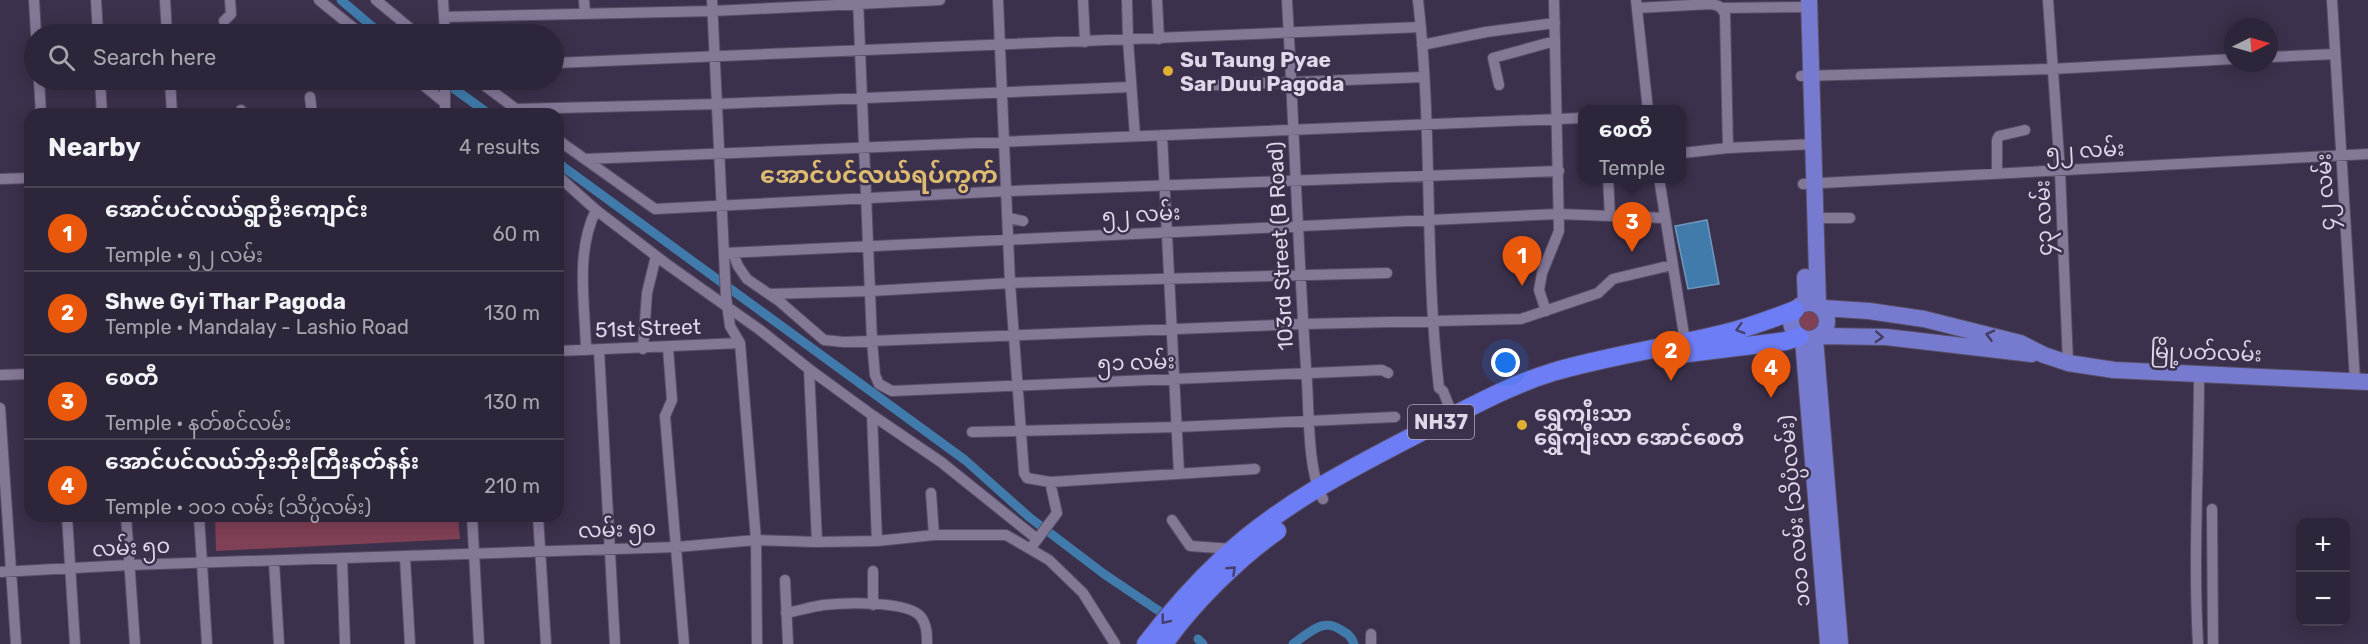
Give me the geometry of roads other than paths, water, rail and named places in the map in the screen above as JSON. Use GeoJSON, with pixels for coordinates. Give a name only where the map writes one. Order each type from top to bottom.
{"type":"FeatureCollection","features":[{"type":"Feature","properties":{"kind":"highway","name":"NH37"},"geometry":{"type":"LineString","coordinates":[[1152,644],[1246,556],[1357,466],[1453,416],[1552,373],[1685,341],[1729,333],[1810,307]]}},
{"type":"Feature","properties":{"kind":"highway","name":"NH37"},"geometry":{"type":"LineString","coordinates":[[1152,644],[1168,616],[1222,559],[1259,528],[1426,440],[1506,402],[1552,384],[1603,370],[1670,356],[1810,338]]}},
{"type":"Feature","properties":{"kind":"main road"},"geometry":{"type":"LineString","coordinates":[[1804,4],[1810,307]]}},
{"type":"Feature","properties":{"kind":"main road"},"geometry":{"type":"LineString","coordinates":[[1809,183],[1815,218],[1810,307],[1791,324],[1810,338],[1886,337],[2017,354],[2044,355]]}},
{"type":"Feature","properties":{"kind":"main road"},"geometry":{"type":"LineString","coordinates":[[1810,307],[1828,320],[1825,331],[1810,338]]}},
{"type":"Feature","properties":{"kind":"main road"},"geometry":{"type":"LineString","coordinates":[[1810,307],[1869,311],[1924,319],[2020,343],[2044,355]]}},
{"type":"Feature","properties":{"kind":"main road","name":"၁၀၁ လမ်း (သိပ္ပံလမ်း)"},"geometry":{"type":"LineString","coordinates":[[1810,338],[1828,644]]}},
{"type":"Feature","properties":{"kind":"main road","name":"၁၀၁ လမ်း (သိပ္ပံလမ်း)"},"geometry":{"type":"LineString","coordinates":[[1810,338],[1840,644]]}},
{"type":"Feature","properties":{"kind":"main road","name":"မြို့ပတ်လမ်း"},"geometry":{"type":"LineString","coordinates":[[2044,355],[2068,363],[2114,370],[2362,381]]}},
{"type":"Feature","properties":{"kind":"street"},"geometry":{"type":"LineString","coordinates":[[34,0],[35,24]]}},
{"type":"Feature","properties":{"kind":"street"},"geometry":{"type":"LineString","coordinates":[[96,0],[97,24]]}},
{"type":"Feature","properties":{"kind":"street"},"geometry":{"type":"LineString","coordinates":[[165,0],[166,24]]}},
{"type":"Feature","properties":{"kind":"street"},"geometry":{"type":"LineString","coordinates":[[224,21],[231,14],[230,0]]}},
{"type":"Feature","properties":{"kind":"street"},"geometry":{"type":"LineString","coordinates":[[320,0],[349,24]]}},
{"type":"Feature","properties":{"kind":"street"},"geometry":{"type":"LineString","coordinates":[[376,0],[405,24]]}},
{"type":"Feature","properties":{"kind":"street"},"geometry":{"type":"LineString","coordinates":[[443,0],[444,24]]}},
{"type":"Feature","properties":{"kind":"street"},"geometry":{"type":"LineString","coordinates":[[584,0],[585,14]]}},
{"type":"Feature","properties":{"kind":"street"},"geometry":{"type":"LineString","coordinates":[[444,18],[585,14],[712,6],[940,0]]}},
{"type":"Feature","properties":{"kind":"street"},"geometry":{"type":"LineString","coordinates":[[998,0],[1008,191],[1010,283],[1024,473],[1027,478],[1050,482],[1255,469]]}},
{"type":"Feature","properties":{"kind":"street"},"geometry":{"type":"LineString","coordinates":[[1083,0],[1085,42]]}},
{"type":"Feature","properties":{"kind":"street"},"geometry":{"type":"LineString","coordinates":[[1128,0],[1128,40],[1135,136]]}},
{"type":"Feature","properties":{"kind":"street"},"geometry":{"type":"LineString","coordinates":[[1157,0],[1159,39]]}},
{"type":"Feature","properties":{"kind":"street","name":"103rd Street (B Road)"},"geometry":{"type":"LineString","coordinates":[[1287,0],[1306,375],[1320,495]]}},
{"type":"Feature","properties":{"kind":"street"},"geometry":{"type":"LineString","coordinates":[[1418,0],[1427,124],[1428,219],[1433,320],[1439,388],[1443,391],[1453,416]]}},
{"type":"Feature","properties":{"kind":"street"},"geometry":{"type":"LineString","coordinates":[[1546,311],[1539,290],[1547,257],[1559,231],[1554,0]]}},
{"type":"Feature","properties":{"kind":"street","name":"၄၃ လမ်း"},"geometry":{"type":"LineString","coordinates":[[2048,0],[2060,171],[2068,363]]}},
{"type":"Feature","properties":{"kind":"street","name":"၄၂ လမ်း"},"geometry":{"type":"LineString","coordinates":[[2332,0],[2362,381]]}},
{"type":"Feature","properties":{"kind":"street"},"geometry":{"type":"LineString","coordinates":[[858,1],[872,341]]}},
{"type":"Feature","properties":{"kind":"street"},"geometry":{"type":"LineString","coordinates":[[1647,105],[1636,4],[1718,5],[1725,14],[1728,148]]}},
{"type":"Feature","properties":{"kind":"street"},"geometry":{"type":"LineString","coordinates":[[1722,8],[1804,4]]}},
{"type":"Feature","properties":{"kind":"street"},"geometry":{"type":"LineString","coordinates":[[712,6],[722,204],[729,253],[725,267],[726,297],[730,326],[740,343],[756,540],[757,644]]}},
{"type":"Feature","properties":{"kind":"street"},"geometry":{"type":"LineString","coordinates":[[1422,45],[1486,32],[1555,23]]}},
{"type":"Feature","properties":{"kind":"street"},"geometry":{"type":"LineString","coordinates":[[564,63],[1421,27]]}},
{"type":"Feature","properties":{"kind":"street"},"geometry":{"type":"LineString","coordinates":[[1498,85],[1493,58],[1555,41]]}},
{"type":"Feature","properties":{"kind":"street"},"geometry":{"type":"LineString","coordinates":[[2278,57],[2335,54]]}},
{"type":"Feature","properties":{"kind":"street"},"geometry":{"type":"LineString","coordinates":[[1806,76],[2052,69],[2224,59]]}},
{"type":"Feature","properties":{"kind":"street"},"geometry":{"type":"LineString","coordinates":[[1192,86],[1424,77]]}},
{"type":"Feature","properties":{"kind":"street"},"geometry":{"type":"LineString","coordinates":[[564,110],[1131,87]]}},
{"type":"Feature","properties":{"kind":"street"},"geometry":{"type":"LineString","coordinates":[[40,90],[41,108]]}},
{"type":"Feature","properties":{"kind":"street"},"geometry":{"type":"LineString","coordinates":[[101,90],[102,108]]}},
{"type":"Feature","properties":{"kind":"street"},"geometry":{"type":"LineString","coordinates":[[171,90],[172,108]]}},
{"type":"Feature","properties":{"kind":"street"},"geometry":{"type":"LineString","coordinates":[[433,90],[445,98]]}},
{"type":"Feature","properties":{"kind":"street"},"geometry":{"type":"LineString","coordinates":[[445,90],[445,108]]}},
{"type":"Feature","properties":{"kind":"street"},"geometry":{"type":"LineString","coordinates":[[490,90],[514,108]]}},
{"type":"Feature","properties":{"kind":"street"},"geometry":{"type":"LineString","coordinates":[[310,96],[311,108]]}},
{"type":"Feature","properties":{"kind":"street"},"geometry":{"type":"LineString","coordinates":[[585,159],[1578,118]]}},
{"type":"Feature","properties":{"kind":"street"},"geometry":{"type":"LineString","coordinates":[[1997,174],[1999,136],[2025,130]]}},
{"type":"Feature","properties":{"kind":"street"},"geometry":{"type":"LineString","coordinates":[[1162,135],[1179,474]]}},
{"type":"Feature","properties":{"kind":"street"},"geometry":{"type":"LineString","coordinates":[[564,144],[655,209],[1008,191],[1559,171]]}},
{"type":"Feature","properties":{"kind":"street"},"geometry":{"type":"LineString","coordinates":[[1686,153],[1808,144]]}},
{"type":"Feature","properties":{"kind":"street","name":"၅၂ လမ်း"},"geometry":{"type":"LineString","coordinates":[[1809,183],[2368,154]]}},
{"type":"Feature","properties":{"kind":"street"},"geometry":{"type":"LineString","coordinates":[[0,179],[24,178]]}},
{"type":"Feature","properties":{"kind":"street"},"geometry":{"type":"LineString","coordinates":[[564,181],[596,210],[656,256],[760,330],[872,415],[941,462],[1034,544],[1055,517],[1057,509],[1050,482]]}},
{"type":"Feature","properties":{"kind":"street"},"geometry":{"type":"LineString","coordinates":[[1608,183],[1610,216]]}},
{"type":"Feature","properties":{"kind":"street"},"geometry":{"type":"LineString","coordinates":[[1660,183],[1685,341]]}},
{"type":"Feature","properties":{"kind":"street"},"geometry":{"type":"LineString","coordinates":[[586,350],[583,258],[587,228],[596,210]]}},
{"type":"Feature","properties":{"kind":"street","name":"၅၂ လမ်း"},"geometry":{"type":"LineString","coordinates":[[729,253],[1558,214],[1665,218]]}},
{"type":"Feature","properties":{"kind":"street"},"geometry":{"type":"LineString","coordinates":[[1009,218],[1023,221]]}},
{"type":"Feature","properties":{"kind":"street"},"geometry":{"type":"LineString","coordinates":[[1815,218],[1850,218]]}},
{"type":"Feature","properties":{"kind":"street"},"geometry":{"type":"LineString","coordinates":[[729,253],[742,273],[824,340],[844,342],[1303,324],[1521,319],[1598,293],[1613,279],[1672,265]]}},
{"type":"Feature","properties":{"kind":"street"},"geometry":{"type":"LineString","coordinates":[[643,349],[647,293],[656,256]]}},
{"type":"Feature","properties":{"kind":"street"},"geometry":{"type":"LineString","coordinates":[[769,294],[1010,283],[1387,273]]}},
{"type":"Feature","properties":{"kind":"street","name":"၅၁ လမ်း"},"geometry":{"type":"LineString","coordinates":[[872,341],[875,375],[879,384],[892,391],[1382,370],[1388,373]]}},
{"type":"Feature","properties":{"kind":"street","name":"51st Street"},"geometry":{"type":"LineString","coordinates":[[564,351],[668,348],[740,343]]}},
{"type":"Feature","properties":{"kind":"street"},"geometry":{"type":"LineString","coordinates":[[668,348],[672,400],[665,416],[684,644]]}},
{"type":"Feature","properties":{"kind":"street"},"geometry":{"type":"LineString","coordinates":[[599,350],[615,644]]}},
{"type":"Feature","properties":{"kind":"street"},"geometry":{"type":"LineString","coordinates":[[809,369],[817,542]]}},
{"type":"Feature","properties":{"kind":"street"},"geometry":{"type":"LineString","coordinates":[[0,375],[24,374]]}},
{"type":"Feature","properties":{"kind":"street"},"geometry":{"type":"LineString","coordinates":[[2199,374],[2198,476],[2195,516],[2204,614],[2213,644]]}},
{"type":"Feature","properties":{"kind":"street"},"geometry":{"type":"LineString","coordinates":[[0,408],[6,571],[16,644]]}},
{"type":"Feature","properties":{"kind":"street"},"geometry":{"type":"LineString","coordinates":[[872,415],[877,540]]}},
{"type":"Feature","properties":{"kind":"street"},"geometry":{"type":"LineString","coordinates":[[972,432],[1177,427],[1395,417]]}},
{"type":"Feature","properties":{"kind":"street"},"geometry":{"type":"LineString","coordinates":[[931,493],[934,535]]}},
{"type":"Feature","properties":{"kind":"street"},"geometry":{"type":"LineString","coordinates":[[2198,644],[2204,614],[2212,509]]}},
{"type":"Feature","properties":{"kind":"street"},"geometry":{"type":"LineString","coordinates":[[1172,520],[1190,546],[1234,549]]}},
{"type":"Feature","properties":{"kind":"street"},"geometry":{"type":"LineString","coordinates":[[67,522],[75,644]]}},
{"type":"Feature","properties":{"kind":"street"},"geometry":{"type":"LineString","coordinates":[[126,522],[135,644]]}},
{"type":"Feature","properties":{"kind":"street"},"geometry":{"type":"LineString","coordinates":[[200,522],[207,644]]}},
{"type":"Feature","properties":{"kind":"street"},"geometry":{"type":"LineString","coordinates":[[472,522],[479,644]]}},
{"type":"Feature","properties":{"kind":"street"},"geometry":{"type":"LineString","coordinates":[[538,522],[546,644]]}},
{"type":"Feature","properties":{"kind":"street","name":"လမ်း ၅၀"},"geometry":{"type":"LineString","coordinates":[[6,571],[677,547],[756,540],[817,542],[934,535],[1006,535],[1034,544],[1083,593],[1115,644]]}},
{"type":"Feature","properties":{"kind":"street"},"geometry":{"type":"LineString","coordinates":[[405,558],[410,644]]}},
{"type":"Feature","properties":{"kind":"street"},"geometry":{"type":"LineString","coordinates":[[342,559],[345,644]]}},
{"type":"Feature","properties":{"kind":"street"},"geometry":{"type":"LineString","coordinates":[[274,562],[279,644]]}},
{"type":"Feature","properties":{"kind":"street"},"geometry":{"type":"LineString","coordinates":[[873,572],[873,605]]}},
{"type":"Feature","properties":{"kind":"street"},"geometry":{"type":"LineString","coordinates":[[785,580],[788,644]]}},
{"type":"Feature","properties":{"kind":"street"},"geometry":{"type":"LineString","coordinates":[[786,613],[820,606],[873,605],[912,609],[921,617],[926,627],[927,644]]}},
{"type":"Feature","properties":{"kind":"water"},"geometry":{"type":"Polygon","coordinates":[[[1707,220],[1719,284],[1688,289],[1675,226],[1707,220]]]}},
{"type":"Feature","properties":{"kind":"waterway"},"geometry":{"type":"LineString","coordinates":[[341,0],[369,24]]}},
{"type":"Feature","properties":{"kind":"waterway"},"geometry":{"type":"LineString","coordinates":[[456,90],[481,108]]}},
{"type":"Feature","properties":{"kind":"waterway"},"geometry":{"type":"LineString","coordinates":[[564,167],[965,460],[1029,517],[1104,574],[1162,613]]}},
{"type":"Feature","properties":{"kind":"waterway"},"geometry":{"type":"LineString","coordinates":[[1293,644],[1310,631],[1328,625],[1347,634],[1354,644]]}},
{"type":"Feature","properties":{"kind":"waterway"},"geometry":{"type":"LineString","coordinates":[[1198,639],[1203,644]]}},
{"type":"Feature","properties":{"kind":"place","name":"Su Taung Pyae Sar Duu Pagoda"},"geometry":{"type":"Point","coordinates":[1168,71]}},
{"type":"Feature","properties":{"kind":"place","name":"စေတီ"},"geometry":{"type":"Point","coordinates":[1632,252]}},
{"type":"Feature","properties":{"kind":"place","name":"အောင်ပင်လယ်ရွာဦးကျောင်း"},"geometry":{"type":"Point","coordinates":[1522,286]}},
{"type":"Feature","properties":{"kind":"place","name":"Shwe Gyi Thar Pagoda"},"geometry":{"type":"Point","coordinates":[1671,381]}},
{"type":"Feature","properties":{"kind":"place","name":"အောင်ပင်လယ်ဘိုးဘိုးကြီးနတ်နန်း"},"geometry":{"type":"Point","coordinates":[1771,398]}},
{"type":"Feature","properties":{"kind":"place","name":"ရွှေကျီးသာ ရွှေကျီးလာ အောင်စေတီ"},"geometry":{"type":"Point","coordinates":[1522,425]}},
{"type":"Feature","properties":{"kind":"district","name":"အောင်ပင်လယ်ရပ်ကွက်"},"geometry":{"type":"Point","coordinates":[879,175]}}]}
